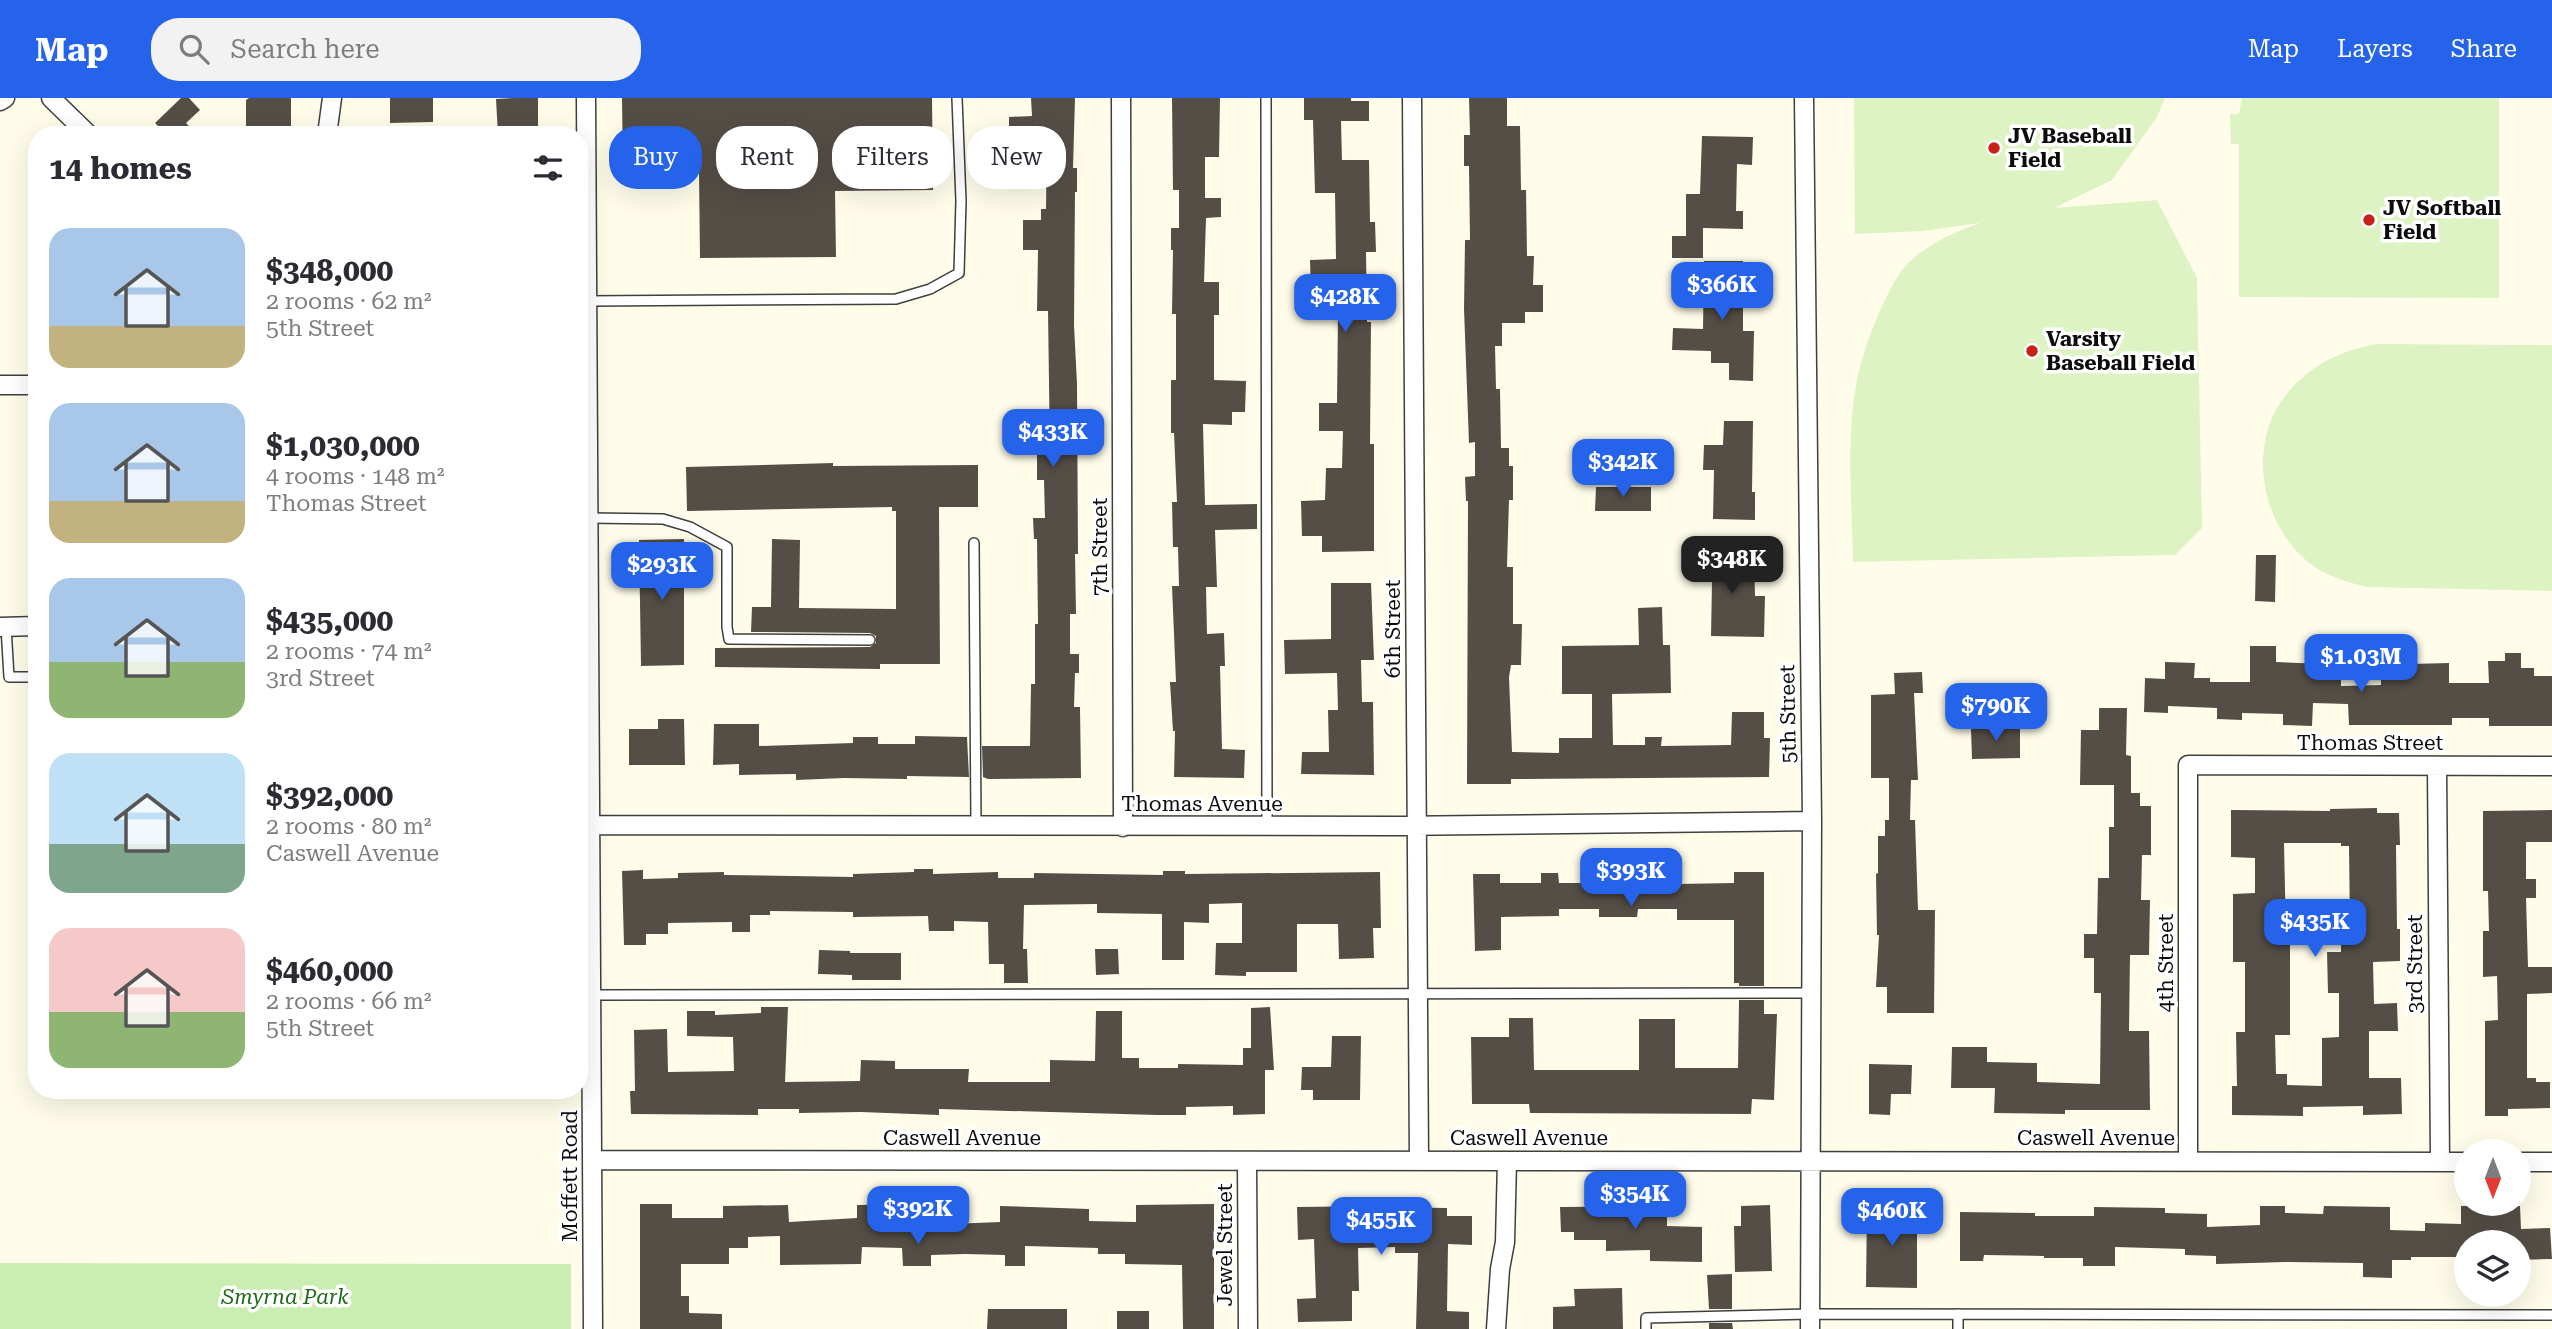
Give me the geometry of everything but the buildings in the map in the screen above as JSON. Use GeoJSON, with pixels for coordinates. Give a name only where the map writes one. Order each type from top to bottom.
{"type":"FeatureCollection","features":[{"type":"Feature","properties":{"kind":"street"},"geometry":{"type":"LineString","coordinates":[[0,101],[5,98]]}},
{"type":"Feature","properties":{"kind":"street"},"geometry":{"type":"LineString","coordinates":[[51,98],[80,126]]}},
{"type":"Feature","properties":{"kind":"street"},"geometry":{"type":"LineString","coordinates":[[328,126],[332,98]]}},
{"type":"Feature","properties":{"kind":"street","name":"Moffett Road"},"geometry":{"type":"LineString","coordinates":[[586,98],[586,126]]}},
{"type":"Feature","properties":{"kind":"street","name":"7th Street"},"geometry":{"type":"LineString","coordinates":[[1121,98],[1123,827]]}},
{"type":"Feature","properties":{"kind":"street","name":"6th Street"},"geometry":{"type":"LineString","coordinates":[[1412,98],[1419,1161]]}},
{"type":"Feature","properties":{"kind":"street","name":"5th Street"},"geometry":{"type":"LineString","coordinates":[[1804,98],[1812,821],[1810,1322]]}},
{"type":"Feature","properties":{"kind":"street"},"geometry":{"type":"LineString","coordinates":[[0,385],[28,385]]}},
{"type":"Feature","properties":{"kind":"street","name":"Moffett Road"},"geometry":{"type":"LineString","coordinates":[[588,410],[588,544]]}},
{"type":"Feature","properties":{"kind":"street"},"geometry":{"type":"LineString","coordinates":[[3,626],[28,626]]}},
{"type":"Feature","properties":{"kind":"street","name":"Moffett Road"},"geometry":{"type":"LineString","coordinates":[[588,724],[591,825],[593,1329]]}},
{"type":"Feature","properties":{"kind":"street","name":"Thomas Street"},"geometry":{"type":"LineString","coordinates":[[2188,765],[2552,766]]}},
{"type":"Feature","properties":{"kind":"street","name":"4th Street"},"geometry":{"type":"LineString","coordinates":[[2188,765],[2188,1161]]}},
{"type":"Feature","properties":{"kind":"street","name":"3rd Street"},"geometry":{"type":"LineString","coordinates":[[2437,765],[2440,1162]]}},
{"type":"Feature","properties":{"kind":"street","name":"Thomas Avenue"},"geometry":{"type":"LineString","coordinates":[[591,825],[1266,827],[1812,821]]}},
{"type":"Feature","properties":{"kind":"street","name":"Caswell Avenue"},"geometry":{"type":"LineString","coordinates":[[592,1160],[2454,1162]]}},
{"type":"Feature","properties":{"kind":"street","name":"Jewel Street"},"geometry":{"type":"LineString","coordinates":[[1247,1161],[1248,1329]]}},
{"type":"Feature","properties":{"kind":"street"},"geometry":{"type":"LineString","coordinates":[[1496,1329],[1500,1269],[1505,1242],[1507,1161]]}},
{"type":"Feature","properties":{"kind":"street"},"geometry":{"type":"LineString","coordinates":[[2531,1162],[2552,1162]]}},
{"type":"Feature","properties":{"kind":"lane"},"geometry":{"type":"LineString","coordinates":[[588,302],[896,299],[930,289],[958,273],[961,201],[957,98]]}},
{"type":"Feature","properties":{"kind":"lane"},"geometry":{"type":"LineString","coordinates":[[1266,98],[1266,827]]}},
{"type":"Feature","properties":{"kind":"lane"},"geometry":{"type":"LineString","coordinates":[[589,518],[663,519],[690,527],[727,547],[729,639],[870,640]]}},
{"type":"Feature","properties":{"kind":"lane"},"geometry":{"type":"LineString","coordinates":[[974,543],[976,827]]}},
{"type":"Feature","properties":{"kind":"lane"},"geometry":{"type":"LineString","coordinates":[[3,626],[9,677],[28,677]]}},
{"type":"Feature","properties":{"kind":"lane"},"geometry":{"type":"LineString","coordinates":[[592,995],[1812,993]]}},
{"type":"Feature","properties":{"kind":"lane"},"geometry":{"type":"LineString","coordinates":[[1958,1314],[1958,1329]]}},
{"type":"Feature","properties":{"kind":"lane"},"geometry":{"type":"LineString","coordinates":[[1646,1329],[1646,1318],[1810,1322],[1958,1314],[2552,1315]]}},
{"type":"Feature","properties":{"kind":"green space","name":"Varsity Baseball Field"},"geometry":{"type":"Polygon","coordinates":[[[1854,98],[2165,98],[2157,117],[2112,180],[2054,208],[2157,200],[2197,278],[2202,528],[2175,555],[1853,562],[1851,428],[1862,358],[1873,327],[1893,284],[1907,264],[1936,242],[1980,223],[1923,231],[1855,234],[1854,98]]]}},
{"type":"Feature","properties":{"kind":"green space","name":"JV Softball Field"},"geometry":{"type":"Polygon","coordinates":[[[2242,98],[2499,98],[2499,298],[2239,297],[2239,144],[2231,144],[2230,114],[2239,114],[2242,98]]]}},
{"type":"Feature","properties":{"kind":"green space"},"geometry":{"type":"Polygon","coordinates":[[[2376,344],[2552,345],[2552,591],[2367,587],[2321,571],[2302,557],[2286,538],[2274,517],[2263,469],[2264,445],[2271,422],[2282,400],[2312,370],[2336,356],[2376,344]]]}},
{"type":"Feature","properties":{"kind":"green space","name":"Smyrna Park"},"geometry":{"type":"Polygon","coordinates":[[[0,1263],[571,1264],[571,1329],[0,1329],[0,1263]]]}},
{"type":"Feature","properties":{"kind":"place","name":"JV Baseball Field"},"geometry":{"type":"Point","coordinates":[1994,148]}},
{"type":"Feature","properties":{"kind":"place","name":"JV Softball Field"},"geometry":{"type":"Point","coordinates":[2369,220]}},
{"type":"Feature","properties":{"kind":"place","name":"Varsity Baseball Field"},"geometry":{"type":"Point","coordinates":[2032,351]}}]}
